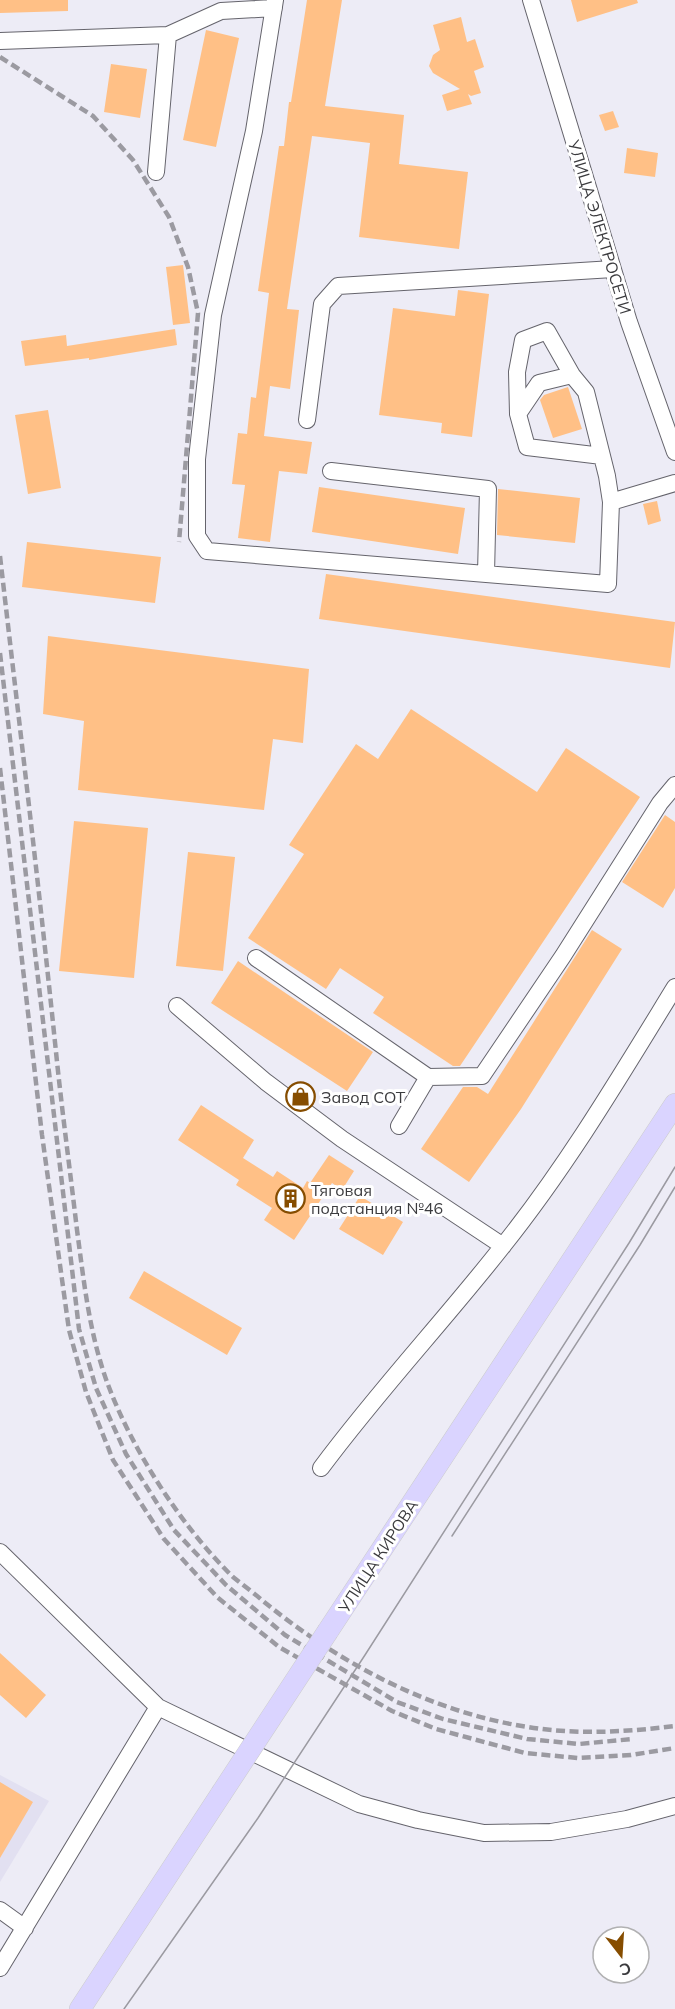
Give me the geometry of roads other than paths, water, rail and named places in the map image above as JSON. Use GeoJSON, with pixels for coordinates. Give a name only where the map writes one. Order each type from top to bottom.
{"type":"FeatureCollection","features":[{"type":"Feature","properties":{"kind":"main road","name":"УЛИЦА КИРОВА"},"geometry":{"type":"LineString","coordinates":[[80,2009],[675,1104]]}},
{"type":"Feature","properties":{"kind":"street","name":"УЛИЦА ЭЛЕКТРОСЕТИ"},"geometry":{"type":"LineString","coordinates":[[531,0],[629,322],[675,452]]}},
{"type":"Feature","properties":{"kind":"street"},"geometry":{"type":"LineString","coordinates":[[0,41],[168,35],[221,11],[274,4],[254,131],[213,315],[197,459],[197,536],[207,551],[608,584],[611,502],[602,456],[586,392],[572,375],[547,331],[523,340],[517,372],[518,414],[527,447],[602,456]]}},
{"type":"Feature","properties":{"kind":"street"},"geometry":{"type":"LineString","coordinates":[[156,172],[168,35]]}},
{"type":"Feature","properties":{"kind":"street"},"geometry":{"type":"LineString","coordinates":[[308,420],[321,304],[338,286],[613,269]]}},
{"type":"Feature","properties":{"kind":"street"},"geometry":{"type":"LineString","coordinates":[[518,414],[539,383],[572,375]]}},
{"type":"Feature","properties":{"kind":"street"},"geometry":{"type":"LineString","coordinates":[[331,471],[488,489],[486,574]]}},
{"type":"Feature","properties":{"kind":"street"},"geometry":{"type":"LineString","coordinates":[[611,502],[675,483]]}},
{"type":"Feature","properties":{"kind":"street"},"geometry":{"type":"LineString","coordinates":[[256,958],[428,1077],[482,1076],[563,956],[660,803],[675,784]]}},
{"type":"Feature","properties":{"kind":"street"},"geometry":{"type":"LineString","coordinates":[[321,1468],[355,1421],[503,1246],[581,1138],[675,987]]}},
{"type":"Feature","properties":{"kind":"street"},"geometry":{"type":"LineString","coordinates":[[177,1006],[266,1082],[342,1139],[503,1246]]}},
{"type":"Feature","properties":{"kind":"street"},"geometry":{"type":"LineString","coordinates":[[399,1126],[428,1077]]}},
{"type":"Feature","properties":{"kind":"street"},"geometry":{"type":"LineString","coordinates":[[0,1540],[4,1555],[158,1707],[359,1804],[418,1820],[484,1833],[551,1832],[627,1819],[675,1806]]}},
{"type":"Feature","properties":{"kind":"street"},"geometry":{"type":"LineString","coordinates":[[0,1968],[158,1707]]}},
{"type":"Feature","properties":{"kind":"street"},"geometry":{"type":"LineString","coordinates":[[0,1910],[25,1928]]}},
{"type":"Feature","properties":{"kind":"tram line"},"geometry":{"type":"LineString","coordinates":[[124,2009],[258,1818],[365,1655],[629,1243],[675,1167]]}},
{"type":"Feature","properties":{"kind":"tram line"},"geometry":{"type":"LineString","coordinates":[[452,1536],[675,1187]]}},
{"type":"Feature","properties":{"kind":"railway"},"geometry":{"type":"LineString","coordinates":[[0,57],[93,116],[133,160],[169,217],[188,267],[198,313],[179,542]]}},
{"type":"Feature","properties":{"kind":"railway"},"geometry":{"type":"LineString","coordinates":[[0,556],[61,1096],[91,1326],[117,1408],[144,1460],[195,1535],[233,1577],[292,1624],[354,1664],[387,1682],[456,1710],[528,1727],[601,1732],[675,1726]]}},
{"type":"Feature","properties":{"kind":"railway"},"geometry":{"type":"LineString","coordinates":[[0,653],[79,1329],[96,1388],[126,1454],[174,1530],[226,1585],[285,1635],[397,1702],[443,1719],[527,1739],[579,1744],[633,1739]]}},
{"type":"Feature","properties":{"kind":"railway"},"geometry":{"type":"LineString","coordinates":[[0,768],[42,1135],[69,1330],[86,1392],[113,1460],[164,1539],[217,1597],[279,1647],[392,1711],[436,1729],[525,1753],[578,1758],[631,1755],[675,1748]]}},
{"type":"Feature","properties":{"kind":"place","name":"Завод СОТ"},"geometry":{"type":"Point","coordinates":[300,1097]}},
{"type":"Feature","properties":{"kind":"place","name":"Тяговая подстанция №46"},"geometry":{"type":"Point","coordinates":[290,1199]}}]}
